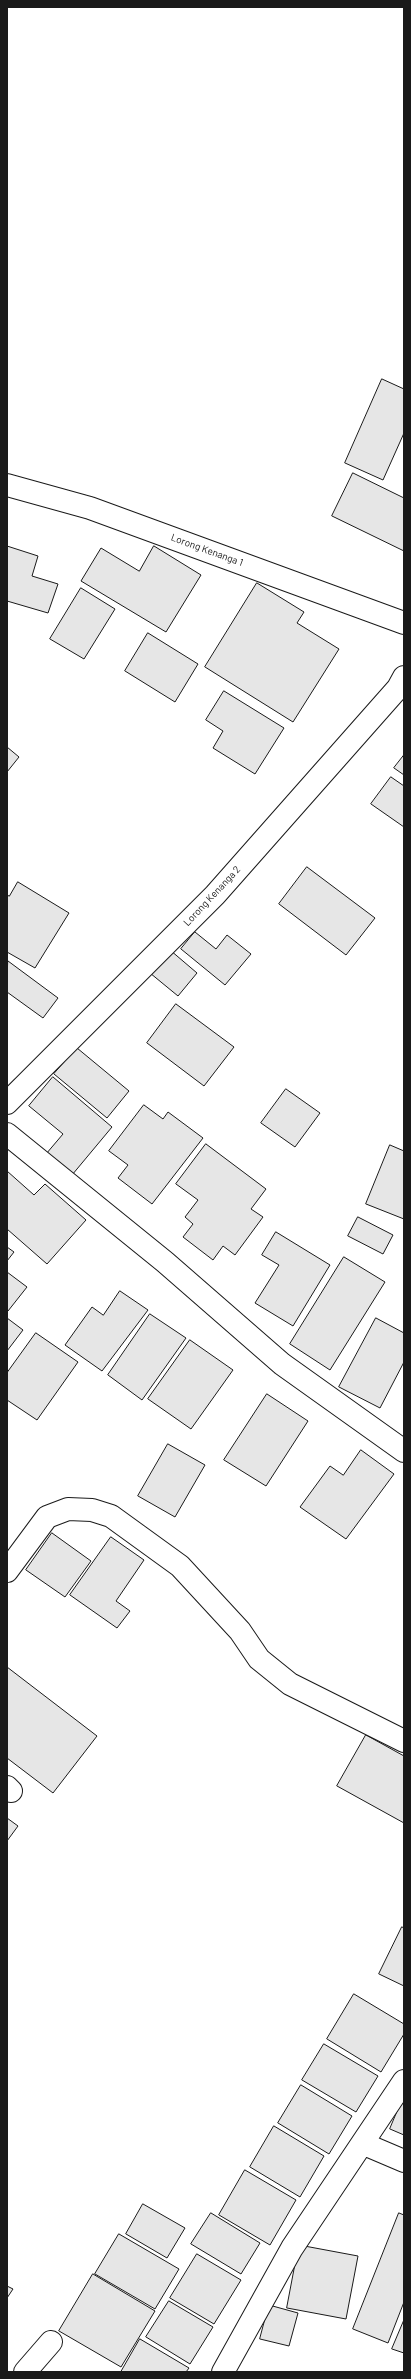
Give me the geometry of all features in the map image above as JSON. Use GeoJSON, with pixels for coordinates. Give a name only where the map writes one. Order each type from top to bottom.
{"type":"FeatureCollection","features":[{"type":"Feature","properties":{"kind":"street","name":"Lorong Kenanga 1"},"geometry":{"type":"LineString","coordinates":[[7,485],[90,508],[404,623]]}},
{"type":"Feature","properties":{"kind":"street","name":"Lorong Kenanga 2"},"geometry":{"type":"LineString","coordinates":[[7,1103],[215,895],[398,688],[404,677]]}},
{"type":"Feature","properties":{"kind":"street"},"geometry":{"type":"LineString","coordinates":[[7,1134],[165,1262],[282,1364],[404,1451]]}},
{"type":"Feature","properties":{"kind":"street"},"geometry":{"type":"LineString","coordinates":[[7,1571],[47,1517],[68,1509],[92,1510],[111,1516],[180,1566],[240,1631],[260,1659],[290,1684],[404,1741]]}},
{"type":"Feature","properties":{"kind":"street"},"geometry":{"type":"LineString","coordinates":[[223,2372],[292,2248],[364,2144],[404,2081]]}},
{"type":"Feature","properties":{"kind":"street"},"geometry":{"type":"LineString","coordinates":[[364,2144],[404,2161]]}},
{"type":"Feature","properties":{"kind":"street"},"geometry":{"type":"LineString","coordinates":[[26,2372],[51,2342]]}},
{"type":"Feature","properties":{"kind":"building"},"geometry":{"type":"Polygon","coordinates":[[[382,379],[404,389],[404,433],[383,480],[345,463],[382,379]]]}},
{"type":"Feature","properties":{"kind":"building"},"geometry":{"type":"Polygon","coordinates":[[[353,473],[404,498],[404,551],[332,516],[353,473]]]}},
{"type":"Feature","properties":{"kind":"building"},"geometry":{"type":"Polygon","coordinates":[[[7,546],[38,556],[32,576],[58,584],[48,613],[7,601],[7,546]]]}},
{"type":"Feature","properties":{"kind":"building"},"geometry":{"type":"Polygon","coordinates":[[[154,546],[201,575],[166,632],[81,581],[101,548],[139,571],[154,546]]]}},
{"type":"Feature","properties":{"kind":"building"},"geometry":{"type":"Polygon","coordinates":[[[257,583],[304,612],[297,623],[339,649],[293,722],[205,667],[257,583]]]}},
{"type":"Feature","properties":{"kind":"building"},"geometry":{"type":"Polygon","coordinates":[[[81,588],[115,609],[84,659],[50,639],[81,588]]]}},
{"type":"Feature","properties":{"kind":"building"},"geometry":{"type":"Polygon","coordinates":[[[148,633],[198,664],[175,702],[125,671],[148,633]]]}},
{"type":"Feature","properties":{"kind":"building"},"geometry":{"type":"Polygon","coordinates":[[[224,691],[284,728],[255,774],[213,748],[223,731],[206,720],[224,691]]]}},
{"type":"Feature","properties":{"kind":"building"},"geometry":{"type":"Polygon","coordinates":[[[7,747],[19,757],[7,772],[7,747]]]}},
{"type":"Feature","properties":{"kind":"building"},"geometry":{"type":"Polygon","coordinates":[[[404,755],[404,775],[394,768],[404,755]]]}},
{"type":"Feature","properties":{"kind":"building"},"geometry":{"type":"Polygon","coordinates":[[[391,777],[404,786],[404,827],[371,804],[391,777]]]}},
{"type":"Feature","properties":{"kind":"building"},"geometry":{"type":"Polygon","coordinates":[[[307,867],[375,918],[346,955],[279,904],[307,867]]]}},
{"type":"Feature","properties":{"kind":"building"},"geometry":{"type":"Polygon","coordinates":[[[18,882],[69,913],[35,968],[7,952],[7,895],[9,896],[18,882]]]}},
{"type":"Feature","properties":{"kind":"building"},"geometry":{"type":"Polygon","coordinates":[[[195,932],[216,949],[227,935],[251,954],[225,985],[181,949],[195,932]]]}},
{"type":"Feature","properties":{"kind":"building"},"geometry":{"type":"Polygon","coordinates":[[[170,950],[197,973],[178,996],[150,973],[170,950]]]}},
{"type":"Feature","properties":{"kind":"building"},"geometry":{"type":"Polygon","coordinates":[[[8,961],[58,998],[43,1018],[7,992],[8,961]]]}},
{"type":"Feature","properties":{"kind":"building"},"geometry":{"type":"Polygon","coordinates":[[[176,1004],[234,1047],[204,1086],[147,1043],[176,1004]]]}},
{"type":"Feature","properties":{"kind":"building"},"geometry":{"type":"Polygon","coordinates":[[[77,1048],[129,1091],[107,1118],[54,1074],[77,1048]]]}},
{"type":"Feature","properties":{"kind":"building"},"geometry":{"type":"Polygon","coordinates":[[[53,1077],[112,1127],[72,1175],[46,1154],[63,1134],[29,1106],[53,1077]]]}},
{"type":"Feature","properties":{"kind":"building"},"geometry":{"type":"Polygon","coordinates":[[[286,1089],[320,1113],[295,1147],[261,1123],[286,1089]]]}},
{"type":"Feature","properties":{"kind":"building"},"geometry":{"type":"Polygon","coordinates":[[[144,1105],[163,1119],[168,1112],[203,1138],[152,1204],[118,1178],[128,1165],[109,1151],[144,1105]]]}},
{"type":"Feature","properties":{"kind":"building"},"geometry":{"type":"Polygon","coordinates":[[[206,1144],[266,1189],[251,1209],[263,1217],[235,1255],[223,1246],[213,1260],[183,1237],[193,1224],[185,1217],[198,1200],[176,1184],[206,1144]]]}},
{"type":"Feature","properties":{"kind":"building"},"geometry":{"type":"Polygon","coordinates":[[[390,1145],[404,1151],[404,1219],[366,1204],[390,1145]]]}},
{"type":"Feature","properties":{"kind":"building"},"geometry":{"type":"Polygon","coordinates":[[[7,1171],[34,1195],[45,1184],[86,1220],[47,1264],[7,1229],[7,1171]]]}},
{"type":"Feature","properties":{"kind":"building"},"geometry":{"type":"Polygon","coordinates":[[[358,1217],[393,1235],[383,1254],[348,1236],[358,1217]]]}},
{"type":"Feature","properties":{"kind":"building"},"geometry":{"type":"Polygon","coordinates":[[[276,1232],[330,1265],[293,1326],[255,1303],[279,1265],[262,1255],[276,1232]]]}},
{"type":"Feature","properties":{"kind":"building"},"geometry":{"type":"Polygon","coordinates":[[[7,1247],[14,1252],[7,1261],[7,1247]]]}},
{"type":"Feature","properties":{"kind":"building"},"geometry":{"type":"Polygon","coordinates":[[[344,1257],[385,1282],[330,1370],[290,1344],[344,1257]]]}},
{"type":"Feature","properties":{"kind":"building"},"geometry":{"type":"Polygon","coordinates":[[[7,1272],[27,1287],[8,1311],[7,1311],[7,1272]]]}},
{"type":"Feature","properties":{"kind":"building"},"geometry":{"type":"Polygon","coordinates":[[[120,1291],[148,1310],[102,1371],[65,1345],[92,1307],[103,1315],[120,1291]]]}},
{"type":"Feature","properties":{"kind":"building"},"geometry":{"type":"Polygon","coordinates":[[[150,1314],[186,1338],[142,1400],[108,1375],[150,1314]]]}},
{"type":"Feature","properties":{"kind":"building"},"geometry":{"type":"Polygon","coordinates":[[[7,1318],[23,1330],[7,1351],[7,1318]]]}},
{"type":"Feature","properties":{"kind":"building"},"geometry":{"type":"Polygon","coordinates":[[[376,1318],[404,1333],[404,1362],[380,1408],[339,1387],[376,1318]]]}},
{"type":"Feature","properties":{"kind":"building"},"geometry":{"type":"Polygon","coordinates":[[[36,1333],[78,1362],[37,1420],[7,1400],[7,1373],[36,1333]]]}},
{"type":"Feature","properties":{"kind":"building"},"geometry":{"type":"Polygon","coordinates":[[[190,1340],[233,1370],[191,1429],[148,1399],[190,1340]]]}},
{"type":"Feature","properties":{"kind":"building"},"geometry":{"type":"Polygon","coordinates":[[[267,1394],[308,1421],[266,1486],[224,1460],[267,1394]]]}},
{"type":"Feature","properties":{"kind":"building"},"geometry":{"type":"Polygon","coordinates":[[[168,1444],[205,1465],[175,1517],[138,1496],[168,1444]]]}},
{"type":"Feature","properties":{"kind":"building"},"geometry":{"type":"Polygon","coordinates":[[[361,1450],[394,1474],[346,1539],[300,1507],[330,1466],[343,1475],[361,1450]]]}},
{"type":"Feature","properties":{"kind":"building"},"geometry":{"type":"Polygon","coordinates":[[[52,1533],[91,1561],[65,1597],[26,1570],[52,1533]]]}},
{"type":"Feature","properties":{"kind":"building"},"geometry":{"type":"Polygon","coordinates":[[[111,1537],[144,1560],[116,1601],[130,1611],[117,1628],[70,1595],[111,1537]]]}},
{"type":"Feature","properties":{"kind":"building"},"geometry":{"type":"Polygon","coordinates":[[[7,1667],[97,1736],[53,1793],[7,1758],[7,1667]]]}},
{"type":"Feature","properties":{"kind":"building"},"geometry":{"type":"Polygon","coordinates":[[[366,1735],[404,1756],[404,1823],[337,1786],[366,1735]]]}},
{"type":"Feature","properties":{"kind":"building"},"geometry":{"type":"Polygon","coordinates":[[[7,1818],[18,1826],[7,1841],[7,1818]]]}},
{"type":"Feature","properties":{"kind":"building"},"geometry":{"type":"Polygon","coordinates":[[[402,1927],[404,1928],[404,1986],[379,1974],[402,1927]]]}},
{"type":"Feature","properties":{"kind":"building"},"geometry":{"type":"Polygon","coordinates":[[[354,1994],[404,2024],[404,2034],[381,2072],[327,2039],[354,1994]]]}},
{"type":"Feature","properties":{"kind":"building"},"geometry":{"type":"Polygon","coordinates":[[[324,2044],[378,2076],[356,2112],[302,2080],[324,2044]]]}},
{"type":"Feature","properties":{"kind":"building"},"geometry":{"type":"Polygon","coordinates":[[[301,2085],[352,2116],[329,2154],[278,2123],[301,2085]]]}},
{"type":"Feature","properties":{"kind":"building"},"geometry":{"type":"Polygon","coordinates":[[[404,2095],[404,2135],[390,2129],[404,2095]]]}},
{"type":"Feature","properties":{"kind":"building"},"geometry":{"type":"Polygon","coordinates":[[[274,2126],[324,2156],[300,2197],[250,2167],[274,2126]]]}},
{"type":"Feature","properties":{"kind":"building"},"geometry":{"type":"Polygon","coordinates":[[[245,2170],[296,2200],[270,2245],[219,2215],[245,2170]]]}},
{"type":"Feature","properties":{"kind":"building"},"geometry":{"type":"Polygon","coordinates":[[[143,2204],[185,2228],[167,2258],[126,2234],[143,2204]]]}},
{"type":"Feature","properties":{"kind":"building"},"geometry":{"type":"Polygon","coordinates":[[[211,2213],[260,2243],[241,2274],[191,2244],[211,2213]]]}},
{"type":"Feature","properties":{"kind":"building"},"geometry":{"type":"Polygon","coordinates":[[[399,2213],[404,2215],[404,2302],[388,2343],[353,2329],[399,2213]]]}},
{"type":"Feature","properties":{"kind":"building"},"geometry":{"type":"Polygon","coordinates":[[[119,2234],[179,2269],[155,2309],[95,2274],[119,2234]]]}},
{"type":"Feature","properties":{"kind":"building"},"geometry":{"type":"Polygon","coordinates":[[[299,2245],[358,2256],[346,2319],[287,2308],[299,2245]]]}},
{"type":"Feature","properties":{"kind":"building"},"geometry":{"type":"Polygon","coordinates":[[[197,2254],[241,2280],[214,2324],[170,2298],[197,2254]]]}},
{"type":"Feature","properties":{"kind":"building"},"geometry":{"type":"Polygon","coordinates":[[[93,2274],[155,2311],[121,2367],[59,2331],[93,2274]]]}},
{"type":"Feature","properties":{"kind":"building"},"geometry":{"type":"Polygon","coordinates":[[[7,2286],[13,2289],[7,2298],[7,2286]]]}},
{"type":"Feature","properties":{"kind":"building"},"geometry":{"type":"Polygon","coordinates":[[[169,2301],[213,2327],[190,2364],[146,2337],[169,2301]]]}},
{"type":"Feature","properties":{"kind":"building"},"geometry":{"type":"Polygon","coordinates":[[[269,2305],[298,2313],[289,2346],[260,2339],[269,2305]]]}},
{"type":"Feature","properties":{"kind":"building"},"geometry":{"type":"Polygon","coordinates":[[[404,2320],[404,2353],[392,2349],[404,2320]]]}},
{"type":"Feature","properties":{"kind":"building"},"geometry":{"type":"Polygon","coordinates":[[[140,2339],[189,2368],[186,2372],[121,2372],[140,2339]]]}}]}
